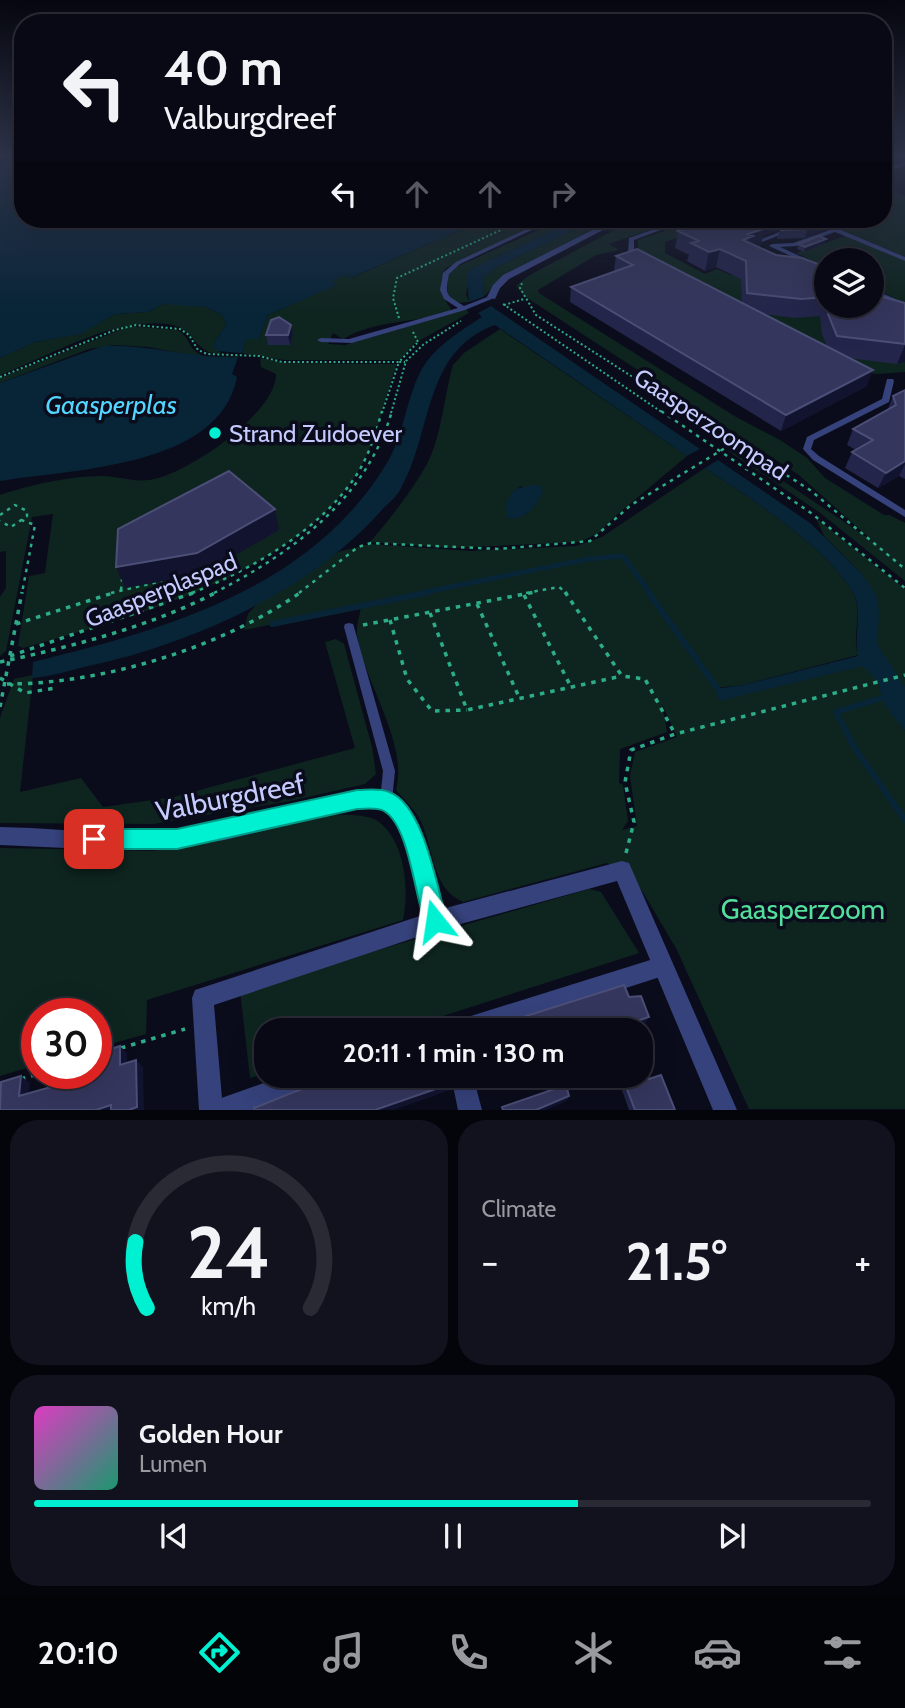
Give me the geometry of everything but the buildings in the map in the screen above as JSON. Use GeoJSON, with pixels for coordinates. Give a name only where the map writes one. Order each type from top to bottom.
{"type":"FeatureCollection","features":[{"type":"Feature","properties":{"kind":"street"},"geometry":{"type":"LineString","coordinates":[[492,297],[496,287],[506,277],[602,228]]}},
{"type":"Feature","properties":{"kind":"street","name":"Valburgdreef"},"geometry":{"type":"LineString","coordinates":[[0,836],[125,841],[177,839],[357,800],[386,800]]}},
{"type":"Feature","properties":{"kind":"street"},"geometry":{"type":"LineString","coordinates":[[386,800],[401,813],[414,840],[435,921]]}},
{"type":"Feature","properties":{"kind":"street"},"geometry":{"type":"LineString","coordinates":[[211,1110],[203,998],[435,921],[622,870],[725,1110]]}},
{"type":"Feature","properties":{"kind":"street"},"geometry":{"type":"LineString","coordinates":[[499,1018],[663,966]]}},
{"type":"Feature","properties":{"kind":"street"},"geometry":{"type":"LineString","coordinates":[[218,1110],[283,1088]]}},
{"type":"Feature","properties":{"kind":"street"},"geometry":{"type":"LineString","coordinates":[[464,1088],[470,1110]]}},
{"type":"Feature","properties":{"kind":"lane"},"geometry":{"type":"LineString","coordinates":[[463,309],[446,298],[443,290],[444,278],[450,268],[533,228]]}},
{"type":"Feature","properties":{"kind":"lane"},"geometry":{"type":"LineString","coordinates":[[631,253],[631,239],[662,228]]}},
{"type":"Feature","properties":{"kind":"lane"},"geometry":{"type":"LineString","coordinates":[[760,241],[796,228]]}},
{"type":"Feature","properties":{"kind":"lane"},"geometry":{"type":"LineString","coordinates":[[772,246],[793,245],[841,228]]}},
{"type":"Feature","properties":{"kind":"lane"},"geometry":{"type":"LineString","coordinates":[[836,230],[905,259]]}},
{"type":"Feature","properties":{"kind":"lane"},"geometry":{"type":"LineString","coordinates":[[748,235],[814,265]]}},
{"type":"Feature","properties":{"kind":"lane"},"geometry":{"type":"LineString","coordinates":[[884,296],[905,306]]}},
{"type":"Feature","properties":{"kind":"lane"},"geometry":{"type":"LineString","coordinates":[[321,340],[349,341],[463,309],[492,297]]}},
{"type":"Feature","properties":{"kind":"lane"},"geometry":{"type":"LineString","coordinates":[[890,381],[886,400],[810,439],[807,449],[816,458],[905,514]]}},
{"type":"Feature","properties":{"kind":"lane"},"geometry":{"type":"LineString","coordinates":[[349,627],[389,771],[386,800]]}},
{"type":"Feature","properties":{"kind":"path"},"geometry":{"type":"LineString","coordinates":[[523,280],[520,288],[530,309],[552,327],[810,490],[905,569]]}},
{"type":"Feature","properties":{"kind":"path","name":"Gaasperzoompad"},"geometry":{"type":"LineString","coordinates":[[492,297],[811,513],[905,588]]}},
{"type":"Feature","properties":{"kind":"path"},"geometry":{"type":"LineString","coordinates":[[504,305],[524,299]]}},
{"type":"Feature","properties":{"kind":"path"},"geometry":{"type":"LineString","coordinates":[[509,304],[515,307],[512,311]]}},
{"type":"Feature","properties":{"kind":"path"},"geometry":{"type":"LineString","coordinates":[[0,377],[115,330],[136,325],[180,329],[189,335],[198,350],[220,356],[259,356],[282,362],[405,362],[422,345],[467,318]]}},
{"type":"Feature","properties":{"kind":"path"},"geometry":{"type":"LineString","coordinates":[[9,658],[137,617],[194,594],[243,571],[283,546],[327,509],[363,464],[398,362],[417,343]]}},
{"type":"Feature","properties":{"kind":"path","name":"Gaasperplaspad"},"geometry":{"type":"LineString","coordinates":[[0,662],[111,633],[182,606],[234,583],[298,542],[336,510],[368,468],[379,449],[405,362]]}},
{"type":"Feature","properties":{"kind":"path"},"geometry":{"type":"LineString","coordinates":[[7,684],[48,683],[124,668],[202,641],[273,609],[358,547],[370,543],[499,549],[590,541],[605,531],[631,505],[735,442]]}},
{"type":"Feature","properties":{"kind":"path"},"geometry":{"type":"LineString","coordinates":[[0,515],[15,505],[27,511],[21,520],[11,527],[0,522]]}},
{"type":"Feature","properties":{"kind":"path"},"geometry":{"type":"LineString","coordinates":[[0,707],[7,684],[9,658],[35,525],[21,520]]}},
{"type":"Feature","properties":{"kind":"path"},"geometry":{"type":"LineString","coordinates":[[121,590],[123,568]]}},
{"type":"Feature","properties":{"kind":"path"},"geometry":{"type":"LineString","coordinates":[[16,624],[121,590],[162,582]]}},
{"type":"Feature","properties":{"kind":"path"},"geometry":{"type":"LineString","coordinates":[[349,627],[559,587],[571,597],[622,676]]}},
{"type":"Feature","properties":{"kind":"path"},"geometry":{"type":"LineString","coordinates":[[523,594],[570,685]]}},
{"type":"Feature","properties":{"kind":"path"},"geometry":{"type":"LineString","coordinates":[[477,603],[519,697]]}},
{"type":"Feature","properties":{"kind":"path"},"geometry":{"type":"LineString","coordinates":[[429,612],[467,710]]}},
{"type":"Feature","properties":{"kind":"path"},"geometry":{"type":"LineString","coordinates":[[390,621],[407,679],[432,711],[467,710],[570,685],[622,676],[645,679],[675,734]]}},
{"type":"Feature","properties":{"kind":"path"},"geometry":{"type":"LineString","coordinates":[[622,870],[634,822],[625,782],[631,750],[675,734],[905,675]]}},
{"type":"Feature","properties":{"kind":"path"},"geometry":{"type":"LineString","coordinates":[[0,678],[25,693],[55,688]]}},
{"type":"Feature","properties":{"kind":"path"},"geometry":{"type":"LineString","coordinates":[[112,1051],[205,1023]]}},
{"type":"Feature","properties":{"kind":"path"},"geometry":{"type":"LineString","coordinates":[[10,1082],[21,1079]]}},
{"type":"Feature","properties":{"kind":"green space"},"geometry":{"type":"Polygon","coordinates":[[[892,208],[905,208],[905,257],[841,230],[892,228],[892,208]]]}},
{"type":"Feature","properties":{"kind":"green space"},"geometry":{"type":"Polygon","coordinates":[[[465,228],[529,228],[446,268],[441,284],[451,309],[447,313],[368,328],[343,339],[333,333],[328,344],[345,345],[466,309],[469,313],[415,343],[400,360],[284,360],[242,353],[246,339],[259,339],[268,315],[336,285],[331,281],[345,275],[351,278],[465,228]]]}},
{"type":"Feature","properties":{"kind":"green space"},"geometry":{"type":"Polygon","coordinates":[[[543,228],[557,228],[472,269],[466,294],[469,302],[457,303],[447,293],[448,274],[454,268],[543,228]]]}},
{"type":"Feature","properties":{"kind":"green space"},"geometry":{"type":"Polygon","coordinates":[[[577,228],[595,228],[507,273],[483,297],[484,276],[577,228]]]}},
{"type":"Feature","properties":{"kind":"green space"},"geometry":{"type":"Polygon","coordinates":[[[618,228],[655,228],[609,244],[619,250],[596,255],[538,290],[539,293],[736,417],[780,440],[807,458],[825,478],[884,515],[905,523],[905,581],[819,512],[728,451],[734,448],[874,542],[799,475],[524,296],[516,286],[528,276],[618,228]]]}},
{"type":"Feature","properties":{"kind":"green space"},"geometry":{"type":"Polygon","coordinates":[[[673,228],[706,228],[665,242],[665,253],[705,274],[717,269],[731,275],[787,255],[814,267],[814,318],[884,318],[884,299],[905,309],[905,372],[862,372],[638,253],[638,240],[673,228]]]}},
{"type":"Feature","properties":{"kind":"green space"},"geometry":{"type":"Polygon","coordinates":[[[845,236],[874,248],[814,248],[814,261],[796,253],[845,236]]]}},
{"type":"Feature","properties":{"kind":"green space"},"geometry":{"type":"Polygon","coordinates":[[[884,252],[905,261],[905,303],[884,293],[884,252]]]}},
{"type":"Feature","properties":{"kind":"green space"},"geometry":{"type":"Polygon","coordinates":[[[163,304],[205,307],[221,314],[226,325],[213,345],[221,353],[206,351],[177,327],[147,323],[126,326],[82,339],[0,375],[0,358],[35,342],[79,334],[116,314],[148,312],[163,304]]]}},
{"type":"Feature","properties":{"kind":"green space"},"geometry":{"type":"Polygon","coordinates":[[[130,326],[177,330],[196,352],[210,357],[149,347],[114,345],[89,349],[0,383],[0,378],[130,326]]]}},
{"type":"Feature","properties":{"kind":"green space"},"geometry":{"type":"Polygon","coordinates":[[[500,329],[687,456],[600,532],[580,542],[451,548],[370,542],[401,504],[427,464],[439,428],[453,365],[464,353],[500,329]],[[522,486],[511,496],[511,519],[528,513],[522,486]]]}},
{"type":"Feature","properties":{"kind":"green space"},"geometry":{"type":"Polygon","coordinates":[[[260,358],[288,363],[397,364],[374,437],[362,465],[325,512],[289,542],[248,567],[204,588],[158,607],[23,648],[18,646],[29,576],[45,573],[53,514],[32,517],[6,651],[0,656],[0,597],[6,588],[6,551],[0,552],[0,495],[76,478],[101,476],[149,480],[184,468],[226,440],[262,407],[272,390],[276,374],[261,367],[260,358]]]}},
{"type":"Feature","properties":{"kind":"green space","name":"Gaasperzoom"},"geometry":{"type":"Polygon","coordinates":[[[705,468],[786,524],[842,576],[856,601],[858,655],[743,685],[715,688],[719,700],[861,666],[860,572],[824,536],[816,518],[905,589],[905,729],[900,724],[905,731],[905,1109],[749,1109],[677,950],[629,874],[607,863],[463,902],[452,895],[438,876],[418,816],[396,790],[398,772],[391,732],[367,672],[357,634],[361,607],[244,630],[248,614],[260,601],[338,552],[370,544],[470,551],[576,546],[602,537],[705,468]],[[662,704],[667,732],[620,749],[619,783],[623,785],[628,821],[622,830],[637,826],[630,776],[635,752],[677,737],[662,704]]]}},
{"type":"Feature","properties":{"kind":"green space"},"geometry":{"type":"Polygon","coordinates":[[[336,639],[344,644],[372,747],[376,774],[365,784],[290,801],[153,824],[0,823],[0,718],[14,679],[33,675],[20,792],[81,778],[103,807],[174,797],[355,748],[325,642],[336,639]]]}},
{"type":"Feature","properties":{"kind":"green space"},"geometry":{"type":"Polygon","coordinates":[[[326,815],[354,815],[374,819],[388,831],[400,855],[406,895],[403,920],[147,1000],[146,1034],[112,1044],[112,998],[21,998],[21,1070],[0,1076],[0,848],[152,851],[217,841],[326,815]]]}},
{"type":"Feature","properties":{"kind":"green space"},"geometry":{"type":"Polygon","coordinates":[[[589,889],[601,892],[639,953],[436,1018],[254,1018],[254,1077],[250,1078],[240,990],[589,889]]]}},
{"type":"Feature","properties":{"kind":"water","name":"Gaasperplas"},"geometry":{"type":"Polygon","coordinates":[[[0,208],[14,208],[14,228],[465,228],[350,278],[345,275],[332,281],[337,285],[268,315],[259,339],[246,339],[242,353],[216,351],[213,345],[226,325],[221,314],[205,307],[163,304],[148,312],[116,314],[80,334],[35,342],[0,358],[0,208]]]}},
{"type":"Feature","properties":{"kind":"water"},"geometry":{"type":"Polygon","coordinates":[[[557,228],[577,228],[495,268],[484,277],[483,297],[469,302],[467,273],[557,228]]]}},
{"type":"Feature","properties":{"kind":"water"},"geometry":{"type":"Polygon","coordinates":[[[491,306],[700,449],[687,456],[495,325],[472,337],[454,353],[442,373],[411,466],[397,494],[351,541],[319,567],[284,590],[208,628],[128,656],[32,678],[33,662],[134,635],[183,618],[277,573],[318,543],[355,506],[387,463],[398,439],[414,387],[430,357],[459,332],[482,317],[478,313],[491,306]]]}},
{"type":"Feature","properties":{"kind":"water","name":"Gaasperplas"},"geometry":{"type":"Polygon","coordinates":[[[103,346],[238,357],[232,374],[237,377],[225,407],[203,430],[174,447],[139,459],[102,467],[0,481],[0,383],[103,346]]]}},
{"type":"Feature","properties":{"kind":"water"},"geometry":{"type":"Polygon","coordinates":[[[718,460],[810,523],[860,572],[876,594],[879,612],[877,644],[905,687],[905,731],[884,704],[878,682],[863,666],[719,701],[715,689],[743,685],[858,656],[858,608],[853,593],[842,576],[807,541],[705,468],[718,460]]]}},
{"type":"Feature","properties":{"kind":"water"},"geometry":{"type":"Polygon","coordinates":[[[541,486],[543,493],[537,503],[524,515],[507,518],[506,503],[515,489],[541,486]]]}},
{"type":"Feature","properties":{"kind":"waterway"},"geometry":{"type":"LineString","coordinates":[[421,593],[588,559],[623,556],[650,593]]}},
{"type":"Feature","properties":{"kind":"waterway"},"geometry":{"type":"LineString","coordinates":[[272,624],[430,592]]}},
{"type":"Feature","properties":{"kind":"waterway"},"geometry":{"type":"LineString","coordinates":[[648,592],[717,688]]}},
{"type":"Feature","properties":{"kind":"waterway"},"geometry":{"type":"LineString","coordinates":[[882,698],[836,712],[854,747],[905,820]]}},
{"type":"Feature","properties":{"kind":"place","name":"Strand Zuidoever"},"geometry":{"type":"Point","coordinates":[215,433]}},
{"type":"Feature","properties":{"kind":"route"},"geometry":{"type":"LineString","coordinates":[[94,839],[177,839],[357,800],[386,800],[401,813],[414,840],[435,921]]}}]}
